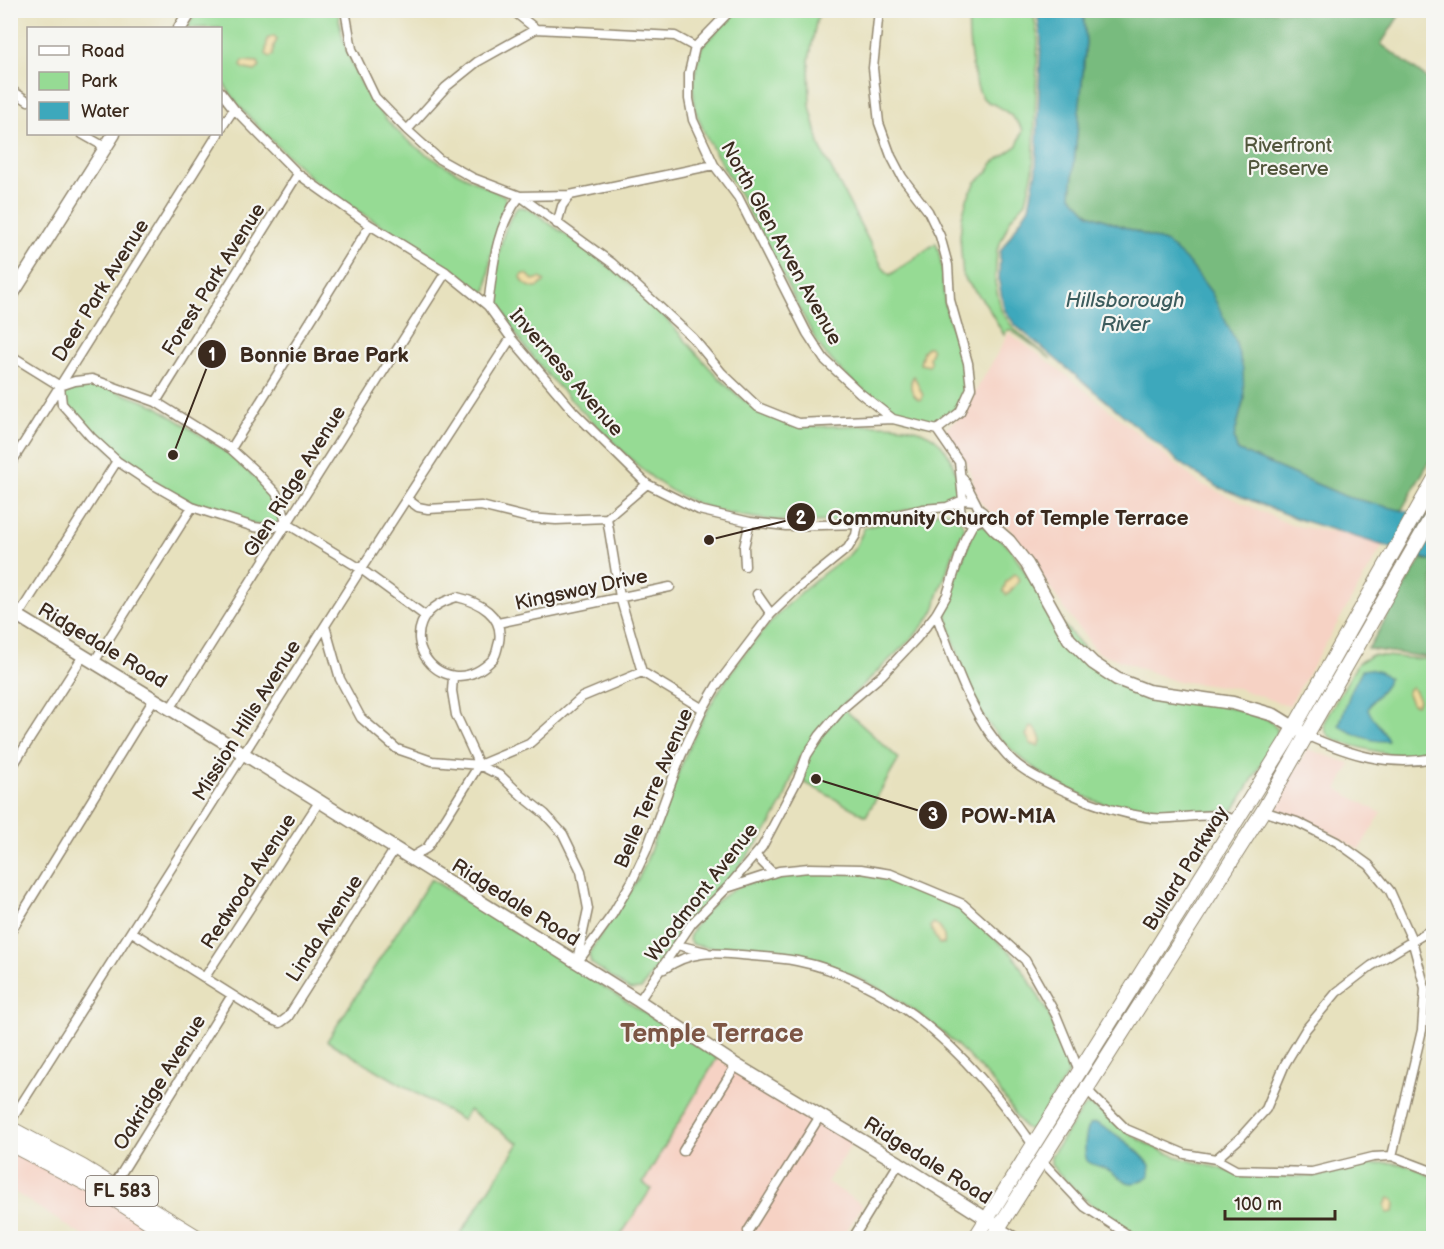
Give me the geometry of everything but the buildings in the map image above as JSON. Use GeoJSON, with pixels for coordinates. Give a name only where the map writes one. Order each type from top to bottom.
{"type":"FeatureCollection","features":[{"type":"Feature","properties":{"kind":"main road","name":"Bullard Parkway"},"geometry":{"type":"LineString","coordinates":[[993,1228],[1033,1145],[1294,727],[1434,480]]}},
{"type":"Feature","properties":{"kind":"main road","name":"Bullard Parkway"},"geometry":{"type":"LineString","coordinates":[[975,1239],[993,1228],[1041,1160],[1263,811],[1308,736],[1433,513]]}},
{"type":"Feature","properties":{"kind":"main road","name":"FL 583"},"geometry":{"type":"LineString","coordinates":[[10,1128],[114,1185],[158,1220],[174,1239]]}},
{"type":"Feature","properties":{"kind":"main road","name":"FL 583"},"geometry":{"type":"LineString","coordinates":[[10,1144],[199,1239]]}},
{"type":"Feature","properties":{"kind":"street"},"geometry":{"type":"LineString","coordinates":[[181,27],[191,10]]}},
{"type":"Feature","properties":{"kind":"street"},"geometry":{"type":"LineString","coordinates":[[345,10],[352,49],[375,97],[407,130],[439,159],[473,178],[520,196],[612,262],[693,338],[722,373],[758,407],[798,423],[893,419]]}},
{"type":"Feature","properties":{"kind":"street"},"geometry":{"type":"LineString","coordinates":[[512,10],[536,29]]}},
{"type":"Feature","properties":{"kind":"street"},"geometry":{"type":"LineString","coordinates":[[407,130],[446,87],[469,69],[536,29],[675,36],[695,47],[731,10]]}},
{"type":"Feature","properties":{"kind":"street"},"geometry":{"type":"LineString","coordinates":[[879,10],[873,68],[879,123],[891,156],[902,177],[928,211],[940,236],[948,265],[950,300],[968,363],[971,388],[960,412],[937,430],[959,462],[962,475],[962,502]]}},
{"type":"Feature","properties":{"kind":"street","name":"North Glen Arven Avenue"},"geometry":{"type":"LineString","coordinates":[[695,47],[689,74],[689,99],[693,120],[714,165],[738,197],[807,333],[824,359],[860,393],[893,419],[937,430]]}},
{"type":"Feature","properties":{"kind":"street"},"geometry":{"type":"LineString","coordinates":[[10,89],[27,99]]}},
{"type":"Feature","properties":{"kind":"street","name":"Inverness Avenue"},"geometry":{"type":"LineString","coordinates":[[222,94],[234,109],[298,174],[370,225],[446,272],[488,306],[511,338],[574,412],[647,484],[699,510],[750,522],[786,526],[858,524],[923,508],[948,507],[962,502],[975,501]]}},
{"type":"Feature","properties":{"kind":"street","name":"Deer Park Avenue"},"geometry":{"type":"LineString","coordinates":[[222,129],[234,109]]}},
{"type":"Feature","properties":{"kind":"street"},"geometry":{"type":"LineString","coordinates":[[84,135],[105,147]]}},
{"type":"Feature","properties":{"kind":"street"},"geometry":{"type":"LineString","coordinates":[[10,298],[113,135]]}},
{"type":"Feature","properties":{"kind":"street","name":"Deer Park Avenue"},"geometry":{"type":"LineString","coordinates":[[10,465],[218,135]]}},
{"type":"Feature","properties":{"kind":"street"},"geometry":{"type":"LineString","coordinates":[[520,196],[570,195],[714,165]]}},
{"type":"Feature","properties":{"kind":"street","name":"Forest Park Avenue"},"geometry":{"type":"LineString","coordinates":[[156,402],[298,174]]}},
{"type":"Feature","properties":{"kind":"street"},"geometry":{"type":"LineString","coordinates":[[557,224],[562,206],[570,195]]}},
{"type":"Feature","properties":{"kind":"street"},"geometry":{"type":"LineString","coordinates":[[488,306],[495,252],[502,227],[510,209],[520,196]]}},
{"type":"Feature","properties":{"kind":"street"},"geometry":{"type":"LineString","coordinates":[[231,449],[370,225]]}},
{"type":"Feature","properties":{"kind":"street","name":"Glen Ridge Avenue"},"geometry":{"type":"LineString","coordinates":[[170,709],[446,272]]}},
{"type":"Feature","properties":{"kind":"street","name":"Mission Hills Avenue"},"geometry":{"type":"LineString","coordinates":[[10,1122],[361,569],[511,338]]}},
{"type":"Feature","properties":{"kind":"street"},"geometry":{"type":"LineString","coordinates":[[10,355],[60,386]]}},
{"type":"Feature","properties":{"kind":"street"},"geometry":{"type":"LineString","coordinates":[[60,386],[93,379],[156,402],[231,449],[276,493],[286,524],[361,569],[424,615]]}},
{"type":"Feature","properties":{"kind":"street"},"geometry":{"type":"LineString","coordinates":[[60,386],[62,404],[91,437],[117,461],[192,507],[254,527],[269,529],[286,524]]}},
{"type":"Feature","properties":{"kind":"street"},"geometry":{"type":"LineString","coordinates":[[14,614],[117,461]]}},
{"type":"Feature","properties":{"kind":"street"},"geometry":{"type":"LineString","coordinates":[[962,475],[975,501],[971,518]]}},
{"type":"Feature","properties":{"kind":"street"},"geometry":{"type":"LineString","coordinates":[[407,499],[418,507],[428,509],[481,506],[547,520],[607,518],[647,484]]}},
{"type":"Feature","properties":{"kind":"street","name":"Woodmont Avenue"},"geometry":{"type":"LineString","coordinates":[[639,1001],[692,923],[756,856],[781,813],[807,755],[820,735],[843,708],[882,675],[936,614],[946,594],[971,518],[962,502]]}},
{"type":"Feature","properties":{"kind":"street"},"geometry":{"type":"LineString","coordinates":[[10,770],[192,507]]}},
{"type":"Feature","properties":{"kind":"street"},"geometry":{"type":"LineString","coordinates":[[948,507],[995,529],[1009,541],[1027,564],[1069,639],[1093,663],[1109,674],[1148,691],[1233,703],[1274,715],[1308,736],[1348,752],[1400,762],[1434,758]]}},
{"type":"Feature","properties":{"kind":"street"},"geometry":{"type":"LineString","coordinates":[[607,518],[620,597],[642,672],[703,709]]}},
{"type":"Feature","properties":{"kind":"street"},"geometry":{"type":"LineString","coordinates":[[745,566],[744,547],[750,522]]}},
{"type":"Feature","properties":{"kind":"street","name":"Belle Terre Avenue"},"geometry":{"type":"LineString","coordinates":[[577,963],[612,915],[632,881],[646,851],[681,756],[703,709],[728,670],[771,614],[795,591],[848,548],[856,535],[858,524]]}},
{"type":"Feature","properties":{"kind":"street","name":"Kingsway Drive"},"geometry":{"type":"LineString","coordinates":[[498,623],[670,587]]}},
{"type":"Feature","properties":{"kind":"street"},"geometry":{"type":"LineString","coordinates":[[757,594],[771,614]]}},
{"type":"Feature","properties":{"kind":"street"},"geometry":{"type":"LineString","coordinates":[[457,597],[473,601],[486,608],[498,623],[500,638],[496,656],[482,670],[471,675],[453,677],[428,662],[422,651],[418,635],[424,615],[441,601],[457,597]]}},
{"type":"Feature","properties":{"kind":"street","name":"Ridgedale Road"},"geometry":{"type":"LineString","coordinates":[[14,614],[244,754],[394,850],[639,1001],[736,1065],[899,1163],[993,1228]]}},
{"type":"Feature","properties":{"kind":"street"},"geometry":{"type":"LineString","coordinates":[[936,614],[966,694],[985,726],[1008,757],[1041,780],[1104,808],[1133,816],[1159,819],[1222,816],[1237,821]]}},
{"type":"Feature","properties":{"kind":"street"},"geometry":{"type":"LineString","coordinates":[[325,626],[340,679],[361,718],[397,749],[432,761],[479,765],[501,776],[545,814],[563,834],[581,871],[588,909],[577,963]]}},
{"type":"Feature","properties":{"kind":"street"},"geometry":{"type":"LineString","coordinates":[[410,858],[427,848],[479,765],[529,744],[582,697],[642,672]]}},
{"type":"Feature","properties":{"kind":"street"},"geometry":{"type":"LineString","coordinates":[[453,677],[452,691],[456,715],[479,765]]}},
{"type":"Feature","properties":{"kind":"street"},"geometry":{"type":"LineString","coordinates":[[10,933],[154,699]]}},
{"type":"Feature","properties":{"kind":"street","name":"Redwood Avenue"},"geometry":{"type":"LineString","coordinates":[[205,977],[319,802]]}},
{"type":"Feature","properties":{"kind":"street"},"geometry":{"type":"LineString","coordinates":[[1263,811],[1297,822],[1337,842],[1369,865],[1390,891],[1412,940],[1425,987],[1422,1030],[1392,1156]]}},
{"type":"Feature","properties":{"kind":"street","name":"Linda Avenue"},"geometry":{"type":"LineString","coordinates":[[232,995],[280,1023],[288,1017],[394,850]]}},
{"type":"Feature","properties":{"kind":"street"},"geometry":{"type":"LineString","coordinates":[[756,856],[773,873]]}},
{"type":"Feature","properties":{"kind":"street"},"geometry":{"type":"LineString","coordinates":[[726,888],[773,873],[809,868],[861,869],[891,874],[963,904],[1025,960],[1056,1015],[1087,1089],[1126,1129],[1185,1154],[1216,1159],[1236,1170],[1312,1172],[1373,1157],[1392,1156],[1434,1172]]}},
{"type":"Feature","properties":{"kind":"street"},"geometry":{"type":"LineString","coordinates":[[1216,1159],[1266,1109],[1285,1064],[1306,1029],[1337,992],[1371,966],[1434,928]]}},
{"type":"Feature","properties":{"kind":"street"},"geometry":{"type":"LineString","coordinates":[[132,932],[232,995]]}},
{"type":"Feature","properties":{"kind":"street"},"geometry":{"type":"LineString","coordinates":[[677,945],[707,952],[798,961],[839,974],[900,1005],[927,1026],[977,1074],[1033,1145]]}},
{"type":"Feature","properties":{"kind":"street"},"geometry":{"type":"LineString","coordinates":[[658,973],[675,961],[707,952]]}},
{"type":"Feature","properties":{"kind":"street","name":"Oakridge Avenue"},"geometry":{"type":"LineString","coordinates":[[114,1185],[232,995]]}},
{"type":"Feature","properties":{"kind":"street"},"geometry":{"type":"LineString","coordinates":[[683,1151],[736,1065]]}},
{"type":"Feature","properties":{"kind":"street"},"geometry":{"type":"LineString","coordinates":[[747,1231],[820,1116]]}},
{"type":"Feature","properties":{"kind":"street"},"geometry":{"type":"LineString","coordinates":[[1041,1160],[1085,1207],[1132,1239]]}},
{"type":"Feature","properties":{"kind":"street"},"geometry":{"type":"LineString","coordinates":[[853,1239],[899,1163]]}},
{"type":"Feature","properties":{"kind":"street"},"geometry":{"type":"LineString","coordinates":[[146,1239],[158,1220]]}},
{"type":"Feature","properties":{"kind":"street"},"geometry":{"type":"LineString","coordinates":[[993,1228],[1017,1239]]}},
{"type":"Feature","properties":{"kind":"shaded area"},"geometry":{"type":"Polygon","coordinates":[[[1009,333],[1061,371],[1199,483],[1291,525],[1385,542],[1289,706],[1237,688],[1175,681],[1097,652],[1009,528],[989,512],[977,498],[968,465],[943,431],[962,415],[1009,333]]]}},
{"type":"Feature","properties":{"kind":"shaded area"},"geometry":{"type":"Polygon","coordinates":[[[1308,749],[1351,764],[1337,789],[1381,813],[1359,850],[1321,827],[1280,812],[1275,805],[1308,749]]]}},
{"type":"Feature","properties":{"kind":"shaded area"},"geometry":{"type":"Polygon","coordinates":[[[717,1058],[853,1142],[827,1182],[863,1205],[842,1238],[619,1238],[651,1189],[642,1183],[717,1058]]]}},
{"type":"Feature","properties":{"kind":"shaded area"},"geometry":{"type":"Polygon","coordinates":[[[10,1148],[106,1199],[149,1227],[141,1238],[86,1238],[11,1190],[10,1148]]]}},
{"type":"Feature","properties":{"kind":"green space"},"geometry":{"type":"Polygon","coordinates":[[[195,11],[338,11],[346,49],[354,68],[374,104],[387,120],[416,147],[459,173],[505,196],[507,208],[498,228],[491,255],[487,289],[482,294],[478,293],[419,248],[343,202],[312,179],[240,107],[222,81],[222,27],[188,27],[195,11]]]}},
{"type":"Feature","properties":{"kind":"green space"},"geometry":{"type":"Polygon","coordinates":[[[737,11],[820,11],[809,61],[810,106],[820,147],[883,268],[890,275],[936,243],[941,263],[946,308],[965,377],[960,400],[950,415],[941,421],[931,424],[916,423],[889,410],[861,389],[825,353],[817,342],[739,193],[706,137],[695,110],[693,88],[697,62],[702,46],[737,11]]]}},
{"type":"Feature","properties":{"kind":"green space"},"geometry":{"type":"Polygon","coordinates":[[[970,11],[1033,11],[1038,38],[1033,171],[1026,202],[1011,218],[997,250],[995,282],[1001,310],[1013,328],[1051,359],[1011,330],[1007,330],[1004,335],[986,304],[963,277],[960,237],[967,199],[976,182],[987,173],[993,163],[1017,146],[1023,130],[1011,115],[983,98],[979,91],[971,56],[970,11]]]}},
{"type":"Feature","properties":{"kind":"green space","name":"Riverfront Preserve"},"geometry":{"type":"Polygon","coordinates":[[[1083,11],[1402,11],[1381,44],[1433,83],[1434,453],[1401,511],[1347,497],[1237,450],[1234,437],[1244,399],[1167,243],[1089,214],[1071,195],[1086,42],[1083,11]]]}},
{"type":"Feature","properties":{"kind":"green space"},"geometry":{"type":"Polygon","coordinates":[[[518,207],[523,207],[536,214],[621,276],[659,311],[724,383],[738,396],[770,416],[800,426],[888,425],[905,427],[921,431],[934,438],[951,459],[958,477],[961,489],[958,502],[932,504],[856,519],[813,522],[770,520],[706,507],[663,486],[628,457],[556,384],[514,331],[504,312],[497,294],[497,261],[503,236],[518,207]]]}},
{"type":"Feature","properties":{"kind":"green space"},"geometry":{"type":"Polygon","coordinates":[[[94,383],[154,405],[227,452],[273,494],[282,518],[281,522],[270,526],[255,525],[194,504],[119,459],[70,410],[62,398],[63,390],[69,385],[94,383]]]}},
{"type":"Feature","properties":{"kind":"green space"},"geometry":{"type":"Polygon","coordinates":[[[948,512],[956,516],[964,526],[964,532],[959,538],[932,613],[915,635],[825,722],[799,758],[783,802],[766,832],[722,888],[696,914],[641,989],[630,990],[591,963],[589,954],[643,869],[695,735],[711,704],[749,648],[795,598],[849,555],[865,527],[948,512]]]}},
{"type":"Feature","properties":{"kind":"green space"},"geometry":{"type":"Polygon","coordinates":[[[983,525],[1011,549],[1045,604],[1115,683],[1233,708],[1269,720],[1277,729],[1277,736],[1234,810],[1158,815],[1110,806],[1064,787],[1023,759],[1004,742],[988,724],[972,697],[945,607],[974,528],[983,525]]]}},
{"type":"Feature","properties":{"kind":"green space"},"geometry":{"type":"Polygon","coordinates":[[[1421,559],[1433,561],[1433,658],[1368,649],[1421,559]]]}},
{"type":"Feature","properties":{"kind":"green space"},"geometry":{"type":"Polygon","coordinates":[[[1372,655],[1433,660],[1433,755],[1402,756],[1380,752],[1334,739],[1326,732],[1324,722],[1358,663],[1372,655]]]}},
{"type":"Feature","properties":{"kind":"green space"},"geometry":{"type":"Polygon","coordinates":[[[843,708],[899,759],[866,816],[798,779],[807,755],[843,708]]]}},
{"type":"Feature","properties":{"kind":"green space"},"geometry":{"type":"Polygon","coordinates":[[[804,872],[869,873],[890,878],[950,903],[969,915],[1013,955],[1049,1014],[1069,1072],[1034,1128],[1024,1127],[995,1084],[949,1039],[927,1020],[880,989],[854,976],[800,958],[761,951],[703,947],[692,944],[689,940],[690,934],[700,919],[722,897],[746,884],[774,876],[804,872]]]}},
{"type":"Feature","properties":{"kind":"green space"},"geometry":{"type":"Polygon","coordinates":[[[431,879],[717,1058],[643,1183],[651,1189],[619,1238],[458,1238],[519,1143],[469,1110],[462,1120],[327,1041],[431,879]]]}},
{"type":"Feature","properties":{"kind":"green space"},"geometry":{"type":"Polygon","coordinates":[[[1088,1105],[1137,1138],[1166,1153],[1238,1174],[1314,1176],[1388,1163],[1402,1164],[1417,1169],[1433,1178],[1433,1238],[1142,1238],[1105,1216],[1082,1197],[1051,1165],[1051,1156],[1082,1109],[1088,1105]]]}},
{"type":"Feature","properties":{"kind":"sand"},"geometry":{"type":"Polygon","coordinates":[[[274,36],[277,40],[273,55],[270,57],[266,54],[267,39],[274,36]]]}},
{"type":"Feature","properties":{"kind":"sand"},"geometry":{"type":"Polygon","coordinates":[[[243,61],[258,62],[260,67],[255,71],[245,69],[241,66],[243,61]]]}},
{"type":"Feature","properties":{"kind":"sand"},"geometry":{"type":"Polygon","coordinates":[[[527,274],[533,280],[540,278],[545,281],[537,288],[532,287],[524,282],[521,277],[527,274]]]}},
{"type":"Feature","properties":{"kind":"sand"},"geometry":{"type":"Polygon","coordinates":[[[927,347],[932,350],[929,366],[920,364],[923,351],[927,347]]]}},
{"type":"Feature","properties":{"kind":"sand"},"geometry":{"type":"Polygon","coordinates":[[[914,376],[923,396],[920,400],[914,396],[911,389],[914,376]]]}},
{"type":"Feature","properties":{"kind":"sand"},"geometry":{"type":"Polygon","coordinates":[[[1014,574],[1017,575],[1019,581],[1007,595],[1003,591],[1006,582],[1014,574]]]}},
{"type":"Feature","properties":{"kind":"sand"},"geometry":{"type":"Polygon","coordinates":[[[1412,687],[1419,700],[1417,705],[1411,703],[1407,694],[1412,687]]]}},
{"type":"Feature","properties":{"kind":"sand"},"geometry":{"type":"Polygon","coordinates":[[[1031,727],[1040,737],[1041,741],[1038,746],[1031,744],[1026,735],[1031,727]]]}},
{"type":"Feature","properties":{"kind":"sand"},"geometry":{"type":"Polygon","coordinates":[[[933,923],[942,931],[944,944],[939,944],[930,927],[933,923]]]}},
{"type":"Feature","properties":{"kind":"sand"},"geometry":{"type":"Polygon","coordinates":[[[1389,1198],[1394,1200],[1394,1212],[1387,1213],[1385,1205],[1389,1198]]]}},
{"type":"Feature","properties":{"kind":"water","name":"Hillsborough River"},"geometry":{"type":"Polygon","coordinates":[[[1037,11],[1083,11],[1086,42],[1071,195],[1089,214],[1167,243],[1189,263],[1211,292],[1235,340],[1243,369],[1244,399],[1234,437],[1237,450],[1347,497],[1433,518],[1433,561],[1295,518],[1218,487],[1184,466],[1015,325],[1004,309],[999,282],[1000,252],[1029,207],[1036,171],[1041,38],[1037,11]]]}},
{"type":"Feature","properties":{"kind":"water"},"geometry":{"type":"Polygon","coordinates":[[[1369,669],[1389,678],[1368,710],[1388,741],[1362,737],[1339,725],[1351,691],[1362,670],[1369,669]]]}},
{"type":"Feature","properties":{"kind":"water"},"geometry":{"type":"Polygon","coordinates":[[[1096,1123],[1119,1136],[1139,1152],[1150,1165],[1149,1176],[1137,1182],[1128,1182],[1107,1169],[1087,1161],[1085,1148],[1087,1133],[1090,1124],[1096,1123]]]}},
{"type":"Feature","properties":{"kind":"place","name":"Bonnie Brae Park"},"geometry":{"type":"Point","coordinates":[173,455]}},
{"type":"Feature","properties":{"kind":"place","name":"Community Church of Temple Terrace"},"geometry":{"type":"Point","coordinates":[709,540]}},
{"type":"Feature","properties":{"kind":"place","name":"POW-MIA"},"geometry":{"type":"Point","coordinates":[816,779]}},
{"type":"Feature","properties":{"kind":"district","name":"Temple Terrace"},"geometry":{"type":"Point","coordinates":[712,1033]}}]}
